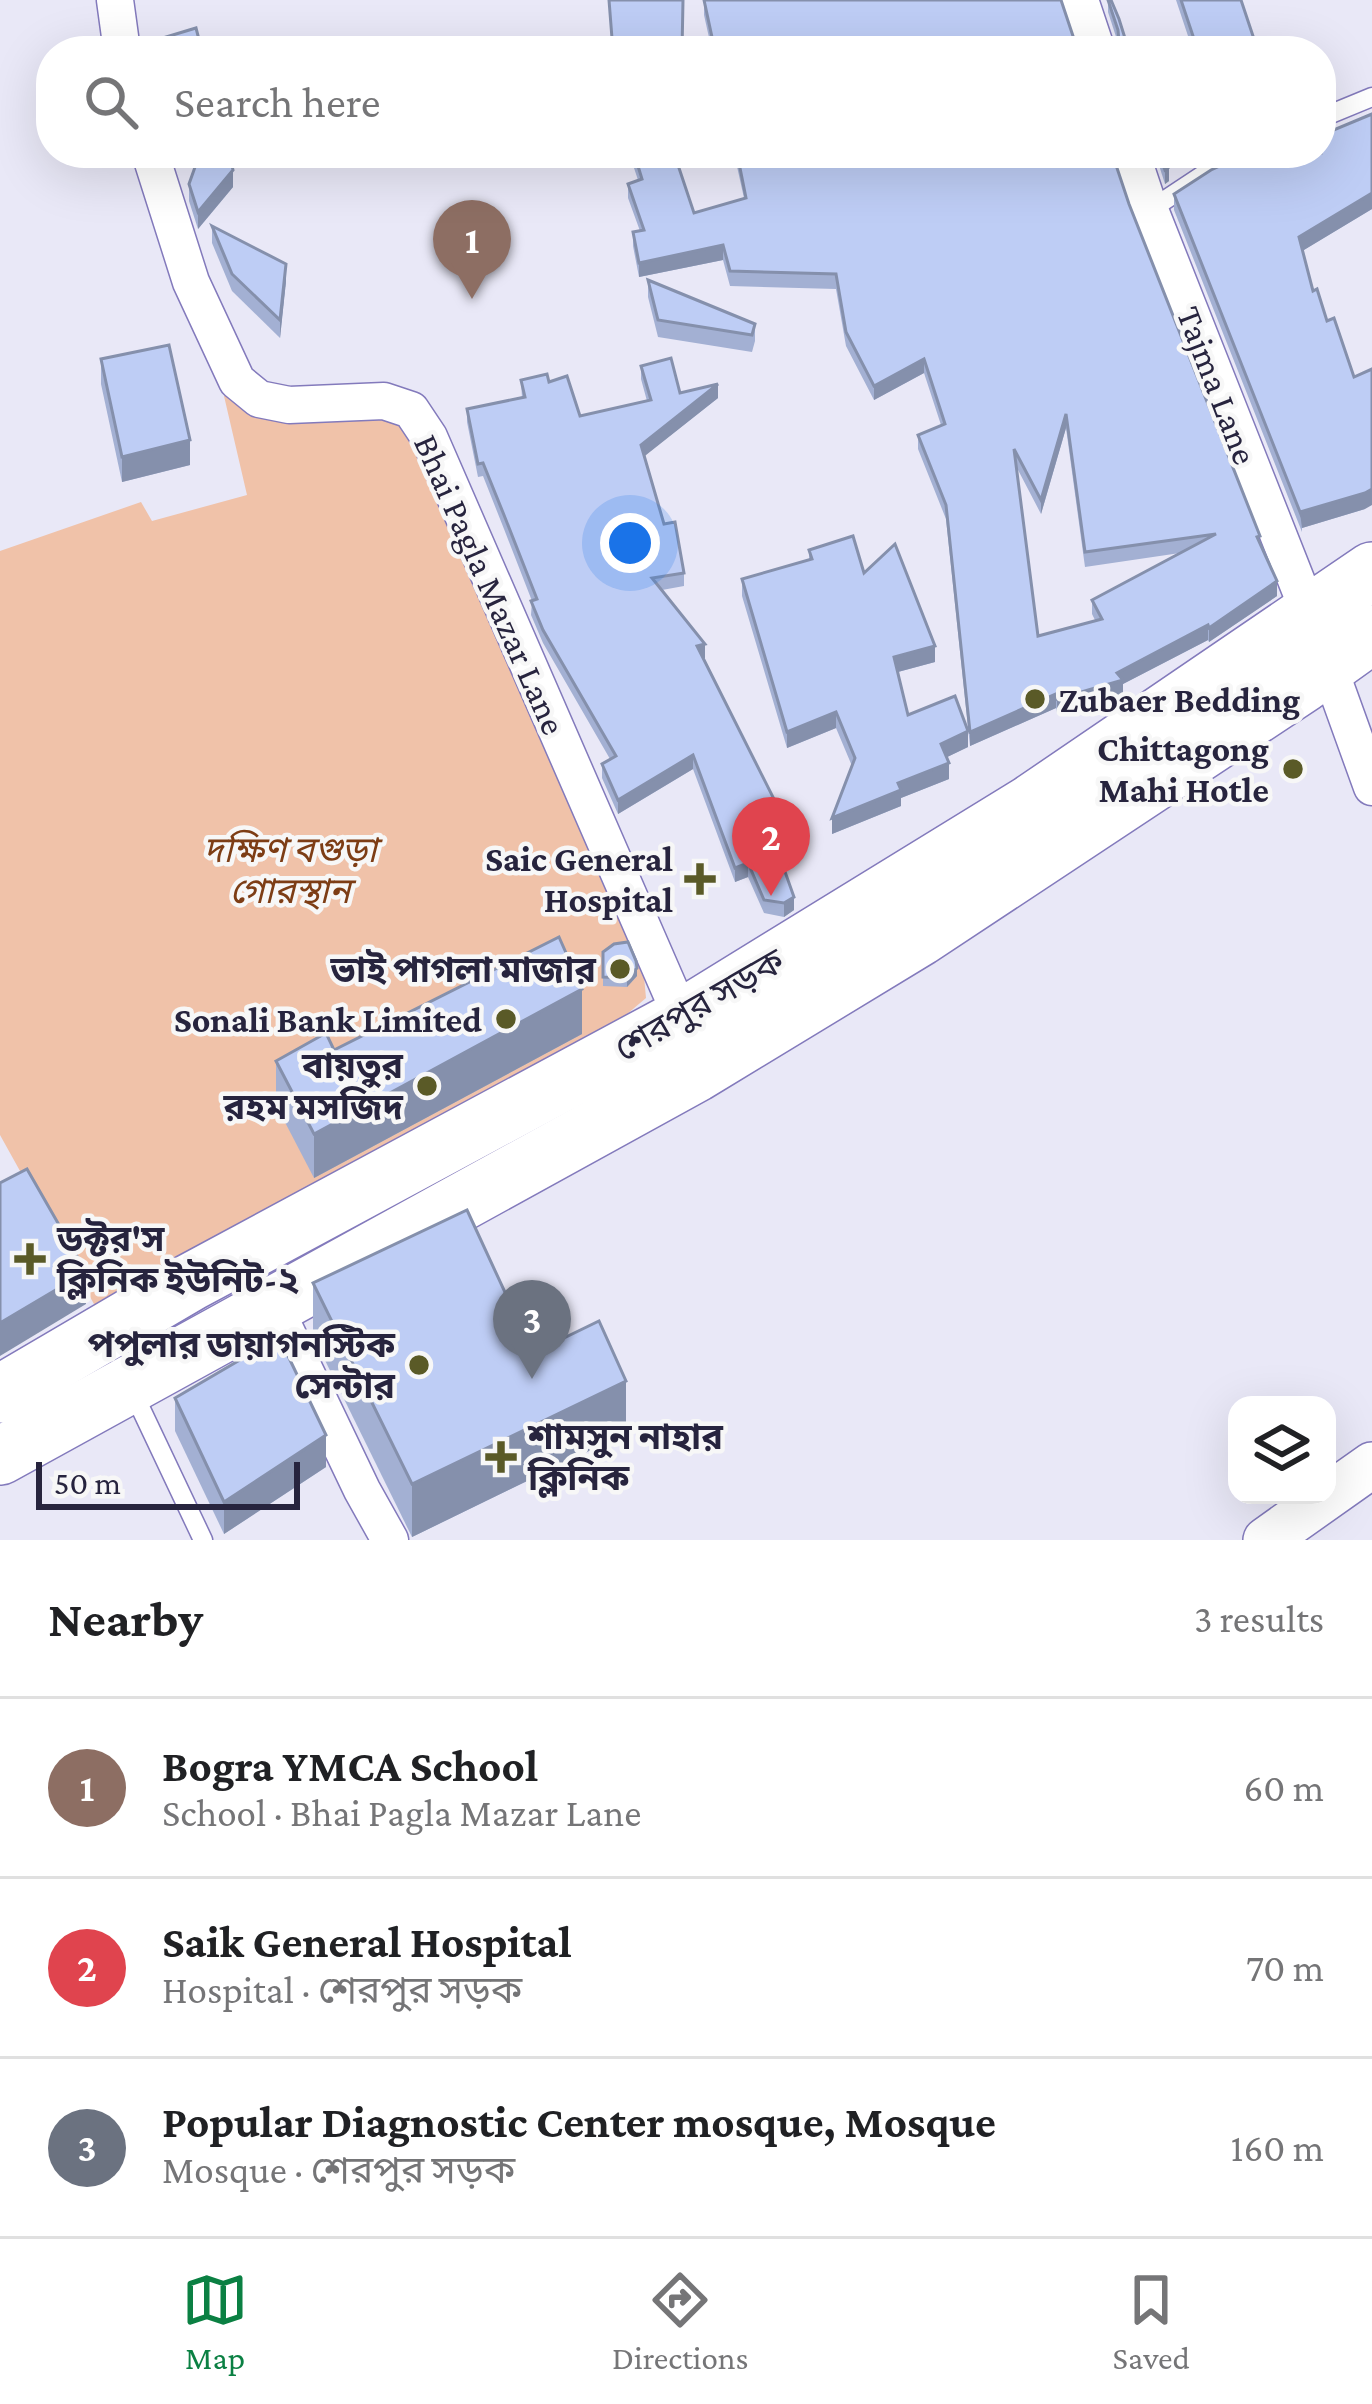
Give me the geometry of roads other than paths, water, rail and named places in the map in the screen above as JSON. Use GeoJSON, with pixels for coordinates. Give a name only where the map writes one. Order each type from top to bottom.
{"type":"FeatureCollection","features":[{"type":"Feature","properties":{"kind":"highway","name":"শেরপুর সড়ক"},"geometry":{"type":"LineString","coordinates":[[0,1456],[695,1073],[920,937],[1337,638],[1372,571]]}},
{"type":"Feature","properties":{"kind":"highway","name":"শেরপুর সড়ক"},"geometry":{"type":"LineString","coordinates":[[0,1394],[191,1282],[682,1018],[1030,804],[1337,638]]}},
{"type":"Feature","properties":{"kind":"street"},"geometry":{"type":"LineString","coordinates":[[115,0],[120,36]]}},
{"type":"Feature","properties":{"kind":"street"},"geometry":{"type":"LineString","coordinates":[[1080,0],[1092,36]]}},
{"type":"Feature","properties":{"kind":"street","name":"Bhai Pagla Mazar Lane"},"geometry":{"type":"LineString","coordinates":[[155,168],[191,282],[237,381],[259,399],[289,405],[384,400],[411,410],[429,437],[682,1018]]}},
{"type":"Feature","properties":{"kind":"street","name":"Tajma Lane"},"geometry":{"type":"LineString","coordinates":[[1136,168],[1150,210],[1337,638],[1372,787]]}},
{"type":"Feature","properties":{"kind":"street"},"geometry":{"type":"LineString","coordinates":[[274,1306],[390,1540]]}},
{"type":"Feature","properties":{"kind":"street"},"geometry":{"type":"LineString","coordinates":[[1266,1540],[1372,1465]]}},
{"type":"Feature","properties":{"kind":"lane"},"geometry":{"type":"LineString","coordinates":[[1336,112],[1372,97]]}},
{"type":"Feature","properties":{"kind":"lane"},"geometry":{"type":"LineString","coordinates":[[1150,210],[1213,168]]}},
{"type":"Feature","properties":{"kind":"lane"},"geometry":{"type":"LineString","coordinates":[[129,1386],[203,1540]]}},
{"type":"Feature","properties":{"kind":"place","name":"Bogra YMCA School"},"geometry":{"type":"Point","coordinates":[472,299]}},
{"type":"Feature","properties":{"kind":"place","name":"Zubaer Bedding"},"geometry":{"type":"Point","coordinates":[1035,699]}},
{"type":"Feature","properties":{"kind":"place","name":"Chittagong Mahi Hotle"},"geometry":{"type":"Point","coordinates":[1293,769]}},
{"type":"Feature","properties":{"kind":"place","name":"Saic General Hospital"},"geometry":{"type":"Point","coordinates":[700,879]}},
{"type":"Feature","properties":{"kind":"place","name":"Saik General Hospital"},"geometry":{"type":"Point","coordinates":[771,896]}},
{"type":"Feature","properties":{"kind":"place","name":"ভাই পাগলা মাজার"},"geometry":{"type":"Point","coordinates":[620,969]}},
{"type":"Feature","properties":{"kind":"place","name":"Sonali Bank Limited"},"geometry":{"type":"Point","coordinates":[506,1019]}},
{"type":"Feature","properties":{"kind":"place","name":"বায়তুর রহম মসজিদ"},"geometry":{"type":"Point","coordinates":[427,1086]}},
{"type":"Feature","properties":{"kind":"place","name":"ডক্টর'স ক্লিনিক ইউনিট-২"},"geometry":{"type":"Point","coordinates":[30,1259]}},
{"type":"Feature","properties":{"kind":"place","name":"পপুলার ডায়াগনস্টিক সেন্টার"},"geometry":{"type":"Point","coordinates":[419,1365]}},
{"type":"Feature","properties":{"kind":"place","name":"Popular Diagnostic Center mosque, Mosque"},"geometry":{"type":"Point","coordinates":[532,1379]}},
{"type":"Feature","properties":{"kind":"place","name":"শামসুন নাহার ক্লিনিক"},"geometry":{"type":"Point","coordinates":[501,1457]}},
{"type":"Feature","properties":{"kind":"park label","name":"দক্ষিণ বগুড়া গোরস্থান"},"geometry":{"type":"Point","coordinates":[290,870]}}]}
